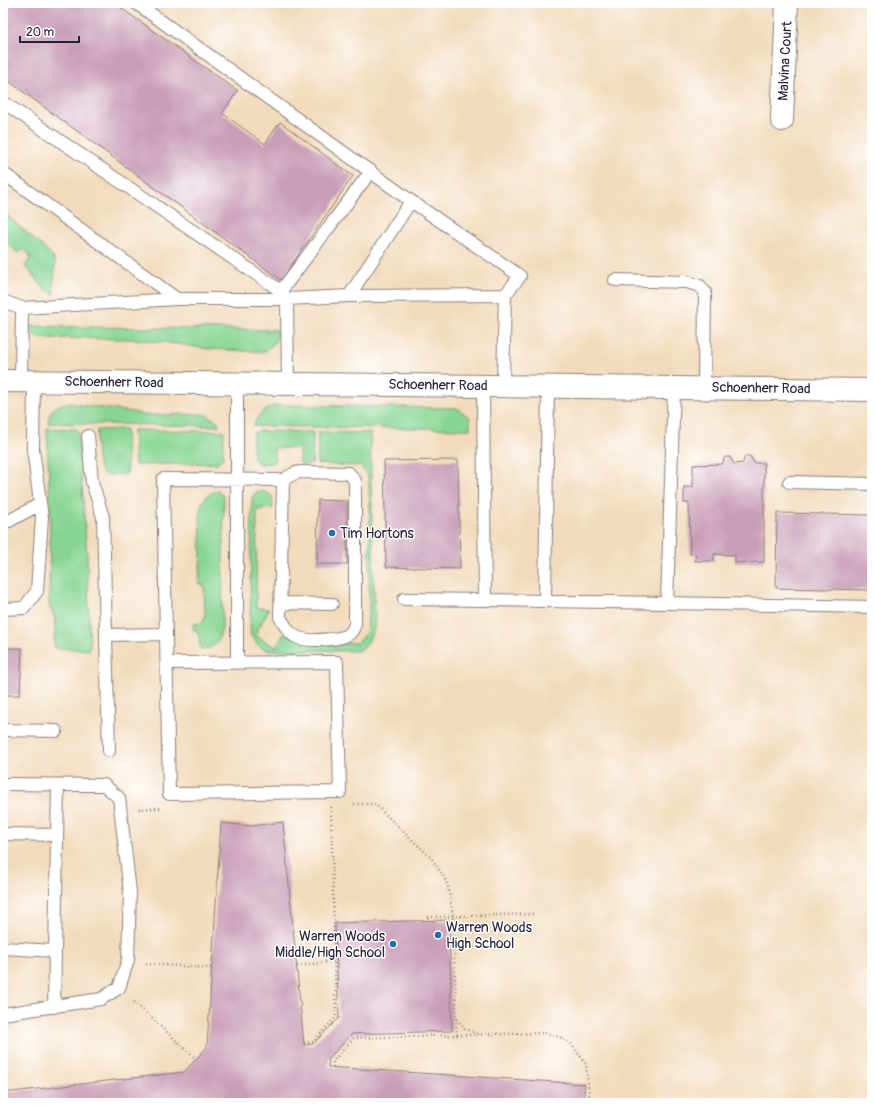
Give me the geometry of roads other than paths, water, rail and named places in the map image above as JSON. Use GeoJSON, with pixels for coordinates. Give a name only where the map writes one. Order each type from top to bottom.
{"type":"FeatureCollection","features":[{"type":"Feature","properties":{"kind":"main road","name":"Malvina Court"},"geometry":{"type":"LineString","coordinates":[[782,120],[788,3]]}},
{"type":"Feature","properties":{"kind":"main road","name":"Schoenherr Road"},"geometry":{"type":"LineString","coordinates":[[19,381],[704,387],[872,390]]}},
{"type":"Feature","properties":{"kind":"lane"},"geometry":{"type":"LineString","coordinates":[[136,3],[411,201],[520,276],[506,295],[493,385],[485,600]]}},
{"type":"Feature","properties":{"kind":"lane"},"geometry":{"type":"LineString","coordinates":[[3,102],[284,295]]}},
{"type":"Feature","properties":{"kind":"lane"},"geometry":{"type":"LineString","coordinates":[[288,383],[284,295],[371,171]]}},
{"type":"Feature","properties":{"kind":"lane"},"geometry":{"type":"LineString","coordinates":[[3,173],[177,298]]}},
{"type":"Feature","properties":{"kind":"lane"},"geometry":{"type":"LineString","coordinates":[[349,296],[411,201]]}},
{"type":"Feature","properties":{"kind":"lane"},"geometry":{"type":"LineString","coordinates":[[615,280],[687,282],[700,286],[705,292],[704,387]]}},
{"type":"Feature","properties":{"kind":"lane"},"geometry":{"type":"LineString","coordinates":[[3,300],[22,308],[177,298],[284,295],[506,295]]}},
{"type":"Feature","properties":{"kind":"lane"},"geometry":{"type":"LineString","coordinates":[[3,609],[24,608],[37,591],[42,517],[33,449],[19,381],[22,308]]}},
{"type":"Feature","properties":{"kind":"lane"},"geometry":{"type":"LineString","coordinates":[[237,383],[237,663]]}},
{"type":"Feature","properties":{"kind":"lane"},"geometry":{"type":"LineString","coordinates":[[545,601],[548,386]]}},
{"type":"Feature","properties":{"kind":"lane"},"geometry":{"type":"LineString","coordinates":[[667,603],[674,387]]}},
{"type":"Feature","properties":{"kind":"lane"},"geometry":{"type":"LineString","coordinates":[[88,436],[92,482],[103,517],[109,751]]}},
{"type":"Feature","properties":{"kind":"lane"},"geometry":{"type":"LineString","coordinates":[[167,663],[337,662],[340,792],[169,794],[163,479],[283,480],[295,473],[301,472],[349,473],[355,481],[356,624],[350,634],[340,638],[301,639],[286,628],[280,617],[283,480]]}},
{"type":"Feature","properties":{"kind":"lane"},"geometry":{"type":"LineString","coordinates":[[789,482],[872,484]]}},
{"type":"Feature","properties":{"kind":"lane"},"geometry":{"type":"LineString","coordinates":[[3,521],[9,521],[40,504]]}},
{"type":"Feature","properties":{"kind":"lane"},"geometry":{"type":"LineString","coordinates":[[404,599],[872,608]]}},
{"type":"Feature","properties":{"kind":"lane"},"geometry":{"type":"LineString","coordinates":[[281,603],[332,604]]}},
{"type":"Feature","properties":{"kind":"lane"},"geometry":{"type":"LineString","coordinates":[[106,635],[166,634]]}},
{"type":"Feature","properties":{"kind":"lane"},"geometry":{"type":"LineString","coordinates":[[3,730],[56,731]]}},
{"type":"Feature","properties":{"kind":"lane"},"geometry":{"type":"LineString","coordinates":[[3,784],[104,785],[119,798],[130,892],[128,960],[118,988],[101,999],[3,1014]]}},
{"type":"Feature","properties":{"kind":"lane"},"geometry":{"type":"LineString","coordinates":[[54,1007],[58,784]]}},
{"type":"Feature","properties":{"kind":"lane"},"geometry":{"type":"LineString","coordinates":[[3,834],[57,835]]}},
{"type":"Feature","properties":{"kind":"lane"},"geometry":{"type":"LineString","coordinates":[[3,948],[55,951]]}},
{"type":"Feature","properties":{"kind":"place","name":"Tim Hortons"},"geometry":{"type":"Point","coordinates":[332,533]}},
{"type":"Feature","properties":{"kind":"place","name":"Warren Woods High School"},"geometry":{"type":"Point","coordinates":[438,935]}},
{"type":"Feature","properties":{"kind":"place","name":"Warren Woods Middle/High School"},"geometry":{"type":"Point","coordinates":[393,944]}}]}
